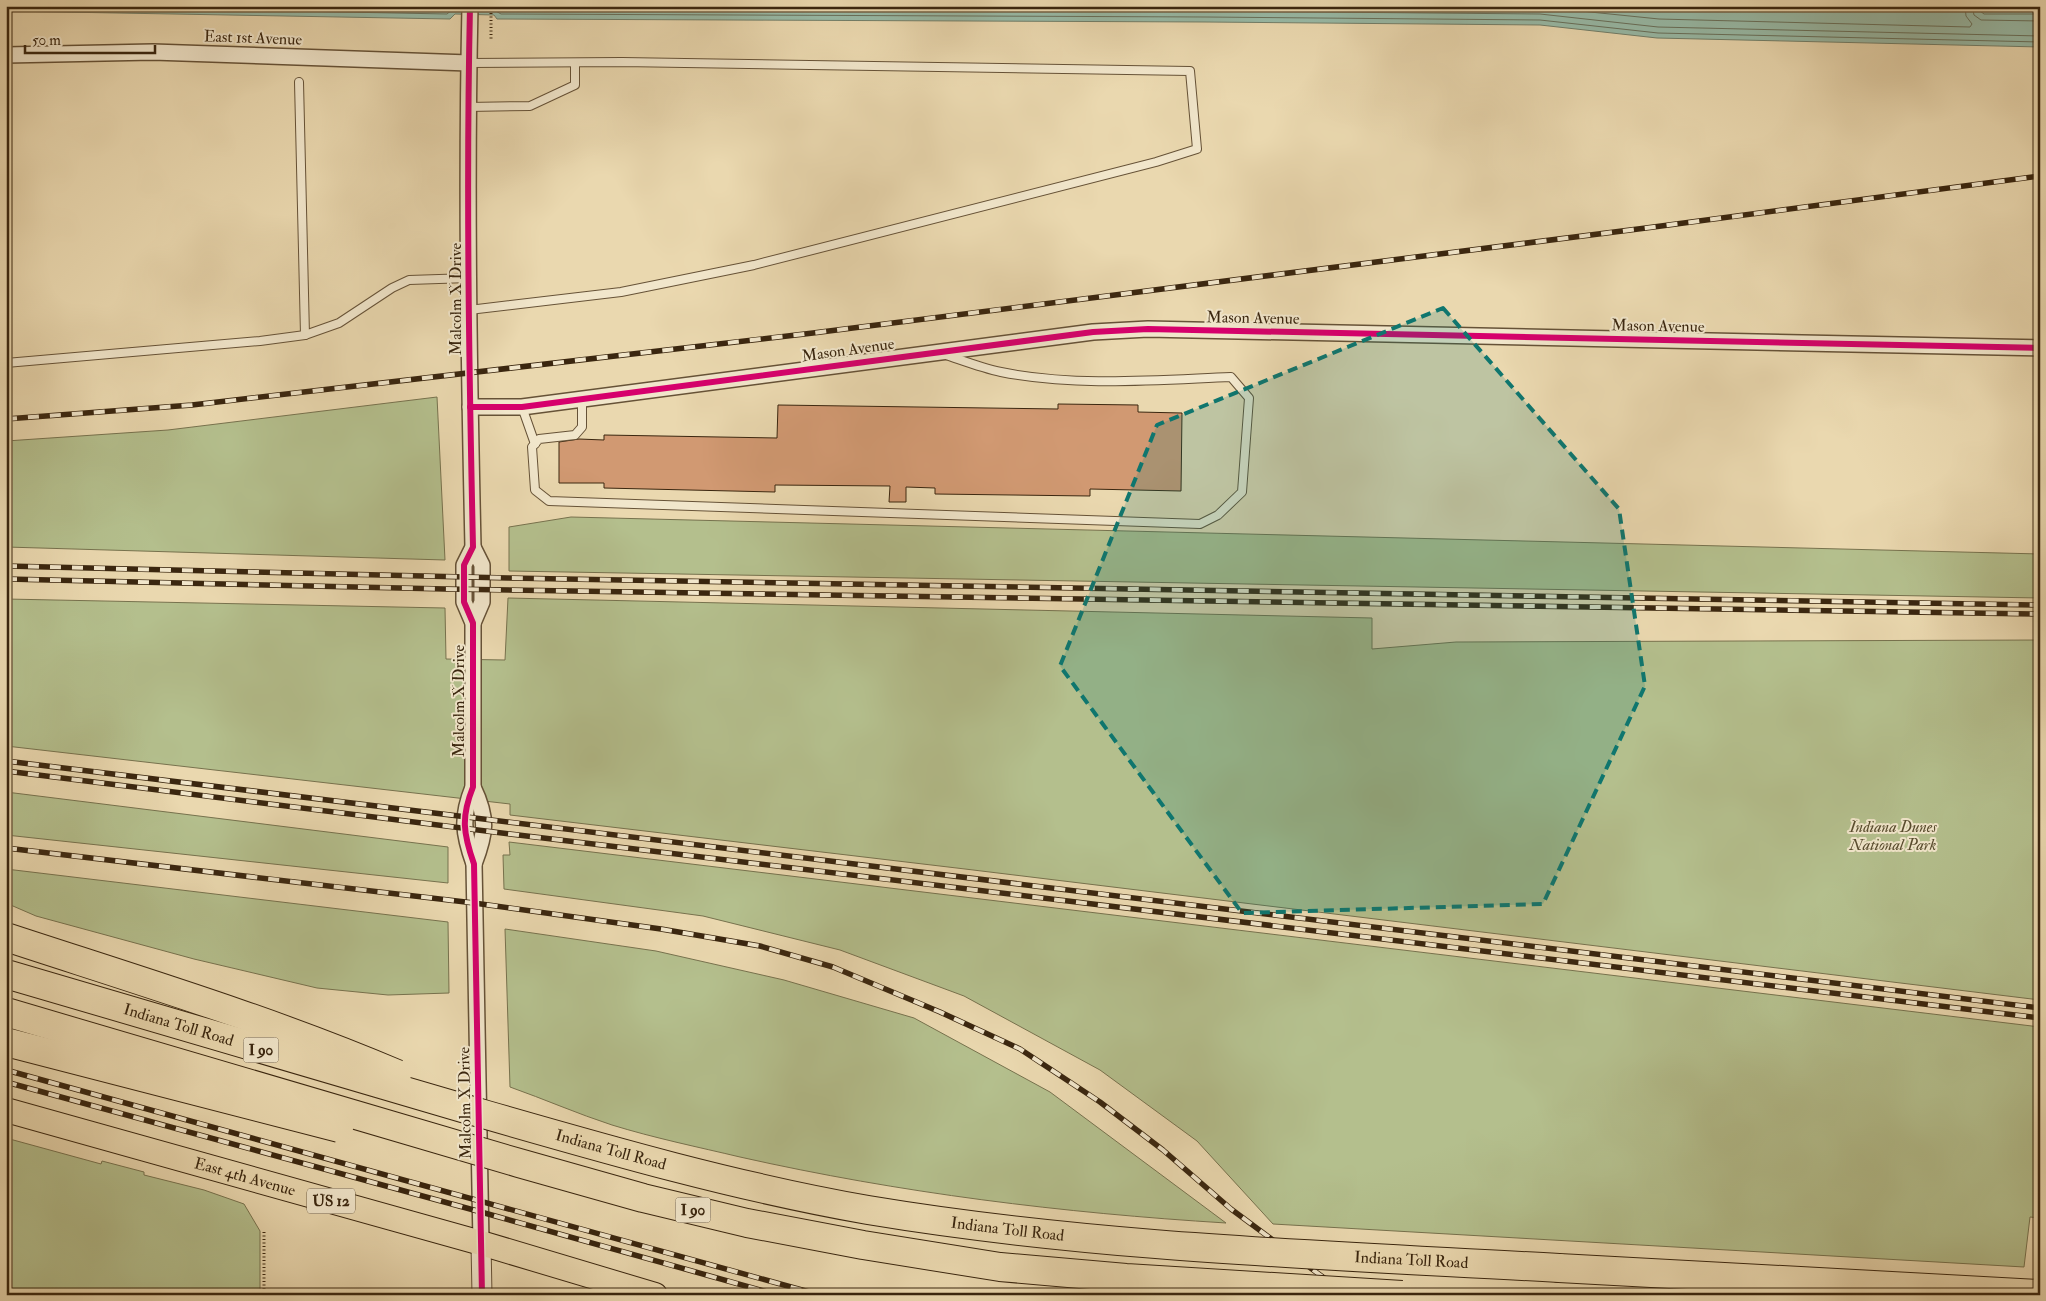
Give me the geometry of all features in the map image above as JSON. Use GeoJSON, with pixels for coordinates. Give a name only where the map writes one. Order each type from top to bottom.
{"type":"FeatureCollection","features":[{"type":"Feature","properties":{"kind":"highway"},"geometry":{"type":"LineString","coordinates":[[6,937],[182,994],[364,1059],[516,1123]]}},
{"type":"Feature","properties":{"kind":"highway","name":"Indiana Toll Road"},"geometry":{"type":"LineString","coordinates":[[6,974],[236,1043],[651,1162],[754,1187],[866,1209],[1004,1230],[1130,1242],[2039,1294]]}},
{"type":"Feature","properties":{"kind":"highway","name":"I 90"},"geometry":{"type":"LineString","coordinates":[[6,1012],[519,1163],[643,1198],[747,1222],[863,1245],[1000,1267],[1126,1278],[1402,1295]]}},
{"type":"Feature","properties":{"kind":"highway"},"geometry":{"type":"LineString","coordinates":[[6,1042],[326,1125],[519,1163]]}},
{"type":"Feature","properties":{"kind":"main road","name":"East 4th Avenue"},"geometry":{"type":"LineString","coordinates":[[6,1110],[481,1243],[656,1295]]}},
{"type":"Feature","properties":{"kind":"street","name":"Malcolm X Drive"},"geometry":{"type":"LineString","coordinates":[[470,6],[468,107],[469,310],[473,548],[482,565],[482,602],[473,623],[473,787],[483,808],[483,840],[474,864],[482,1295]]}},
{"type":"Feature","properties":{"kind":"street","name":"East 1st Avenue"},"geometry":{"type":"LineString","coordinates":[[6,55],[153,52],[469,63]]}},
{"type":"Feature","properties":{"kind":"street","name":"Mason Avenue"},"geometry":{"type":"LineString","coordinates":[[470,407],[522,407],[1094,332],[1148,329],[2040,348]]}},
{"type":"Feature","properties":{"kind":"lane"},"geometry":{"type":"LineString","coordinates":[[469,63],[663,63],[1190,71],[1197,148],[1156,162],[754,265],[621,292],[469,310]]}},
{"type":"Feature","properties":{"kind":"lane"},"geometry":{"type":"LineString","coordinates":[[468,107],[530,106],[575,85],[575,64]]}},
{"type":"Feature","properties":{"kind":"lane"},"geometry":{"type":"LineString","coordinates":[[300,82],[305,335]]}},
{"type":"Feature","properties":{"kind":"lane"},"geometry":{"type":"LineString","coordinates":[[6,363],[268,340],[305,335],[339,323],[392,288],[408,280],[469,278]]}},
{"type":"Feature","properties":{"kind":"lane"},"geometry":{"type":"LineString","coordinates":[[582,399],[582,427],[575,435],[539,439],[532,447],[535,490],[549,501],[1200,524],[1218,515],[1242,492],[1249,398],[1231,377],[1107,381],[1046,378],[1001,372],[937,353]]}},
{"type":"Feature","properties":{"kind":"lane"},"geometry":{"type":"LineString","coordinates":[[522,407],[535,444]]}},
{"type":"Feature","properties":{"kind":"path"},"geometry":{"type":"LineString","coordinates":[[491,6],[491,41]]}},
{"type":"Feature","properties":{"kind":"path"},"geometry":{"type":"LineString","coordinates":[[264,1232],[264,1295]]}},
{"type":"Feature","properties":{"kind":"highlighted area"},"geometry":{"type":"Polygon","coordinates":[[[1443,308],[1619,509],[1645,686],[1543,904],[1242,913],[1060,666],[1157,425],[1443,308]]]}},
{"type":"Feature","properties":{"kind":"green space"},"geometry":{"type":"Polygon","coordinates":[[[437,397],[445,560],[6,547],[6,441],[168,430],[437,397]]]}},
{"type":"Feature","properties":{"kind":"green space"},"geometry":{"type":"Polygon","coordinates":[[[571,517],[2040,554],[2040,598],[509,571],[509,527],[571,517]]]}},
{"type":"Feature","properties":{"kind":"green space","name":"Indiana Dunes National Park"},"geometry":{"type":"Polygon","coordinates":[[[508,598],[1372,618],[1372,649],[1456,642],[2040,640],[2040,1000],[510,815],[510,804],[6,746],[6,599],[445,608],[446,659],[505,660],[508,598]]]}},
{"type":"Feature","properties":{"kind":"green space"},"geometry":{"type":"Polygon","coordinates":[[[6,792],[448,847],[448,883],[6,835],[6,792]]]}},
{"type":"Feature","properties":{"kind":"green space"},"geometry":{"type":"Polygon","coordinates":[[[509,842],[2040,1027],[2040,1218],[2030,1217],[2024,1267],[1273,1224],[1197,1141],[1100,1070],[964,996],[840,950],[703,916],[504,889],[503,855],[510,855],[509,842]]]}},
{"type":"Feature","properties":{"kind":"green space"},"geometry":{"type":"Polygon","coordinates":[[[6,869],[448,922],[449,993],[388,995],[317,988],[194,959],[36,916],[6,903],[6,869]]]}},
{"type":"Feature","properties":{"kind":"green space"},"geometry":{"type":"Polygon","coordinates":[[[505,929],[656,951],[784,980],[914,1018],[1050,1092],[1226,1223],[1104,1214],[982,1200],[800,1170],[628,1130],[510,1087],[505,929]]]}},
{"type":"Feature","properties":{"kind":"green space"},"geometry":{"type":"Polygon","coordinates":[[[6,1138],[101,1164],[102,1161],[144,1172],[144,1175],[204,1190],[244,1204],[260,1231],[260,1295],[6,1295],[6,1138]]]}},
{"type":"Feature","properties":{"kind":"water"},"geometry":{"type":"Polygon","coordinates":[[[6,6],[1818,6],[2040,10],[2040,47],[1657,38],[1540,25],[497,19],[494,15],[455,14],[450,19],[6,11],[6,6]]]}},
{"type":"Feature","properties":{"kind":"building"},"geometry":{"type":"Polygon","coordinates":[[[1058,404],[1138,405],[1138,412],[1182,413],[1181,491],[1090,489],[1090,496],[935,494],[935,488],[906,487],[906,502],[889,502],[890,486],[775,485],[775,492],[604,488],[604,483],[559,483],[559,442],[579,439],[604,440],[604,435],[777,438],[778,405],[1058,409],[1058,404]]]}},
{"type":"Feature","properties":{"kind":"railway"},"geometry":{"type":"LineString","coordinates":[[6,419],[192,405],[813,333],[1646,228],[2040,176]]}},
{"type":"Feature","properties":{"kind":"railway"},"geometry":{"type":"LineString","coordinates":[[6,566],[508,578],[2040,605]]}},
{"type":"Feature","properties":{"kind":"railway"},"geometry":{"type":"LineString","coordinates":[[6,579],[445,589],[2040,614]]}},
{"type":"Feature","properties":{"kind":"railway"},"geometry":{"type":"LineString","coordinates":[[6,761],[2040,1008]]}},
{"type":"Feature","properties":{"kind":"railway"},"geometry":{"type":"LineString","coordinates":[[6,771],[510,834],[2040,1018]]}},
{"type":"Feature","properties":{"kind":"railway"},"geometry":{"type":"LineString","coordinates":[[6,848],[474,903],[661,929],[760,946],[833,967],[940,1012],[1020,1049],[1100,1102],[1163,1150],[1231,1209],[1347,1295]]}},
{"type":"Feature","properties":{"kind":"railway"},"geometry":{"type":"LineString","coordinates":[[6,1070],[820,1295]]}},
{"type":"Feature","properties":{"kind":"railway"},"geometry":{"type":"LineString","coordinates":[[6,1082],[778,1295]]}},
{"type":"Feature","properties":{"kind":"cycle path"},"geometry":{"type":"LineString","coordinates":[[470,6],[468,277],[473,547],[464,565],[464,602],[473,623],[473,787],[465,816],[465,825],[474,864],[482,1295]]}},
{"type":"Feature","properties":{"kind":"cycle path"},"geometry":{"type":"LineString","coordinates":[[470,407],[522,407],[1093,332],[1148,329],[2040,348]]}}]}
